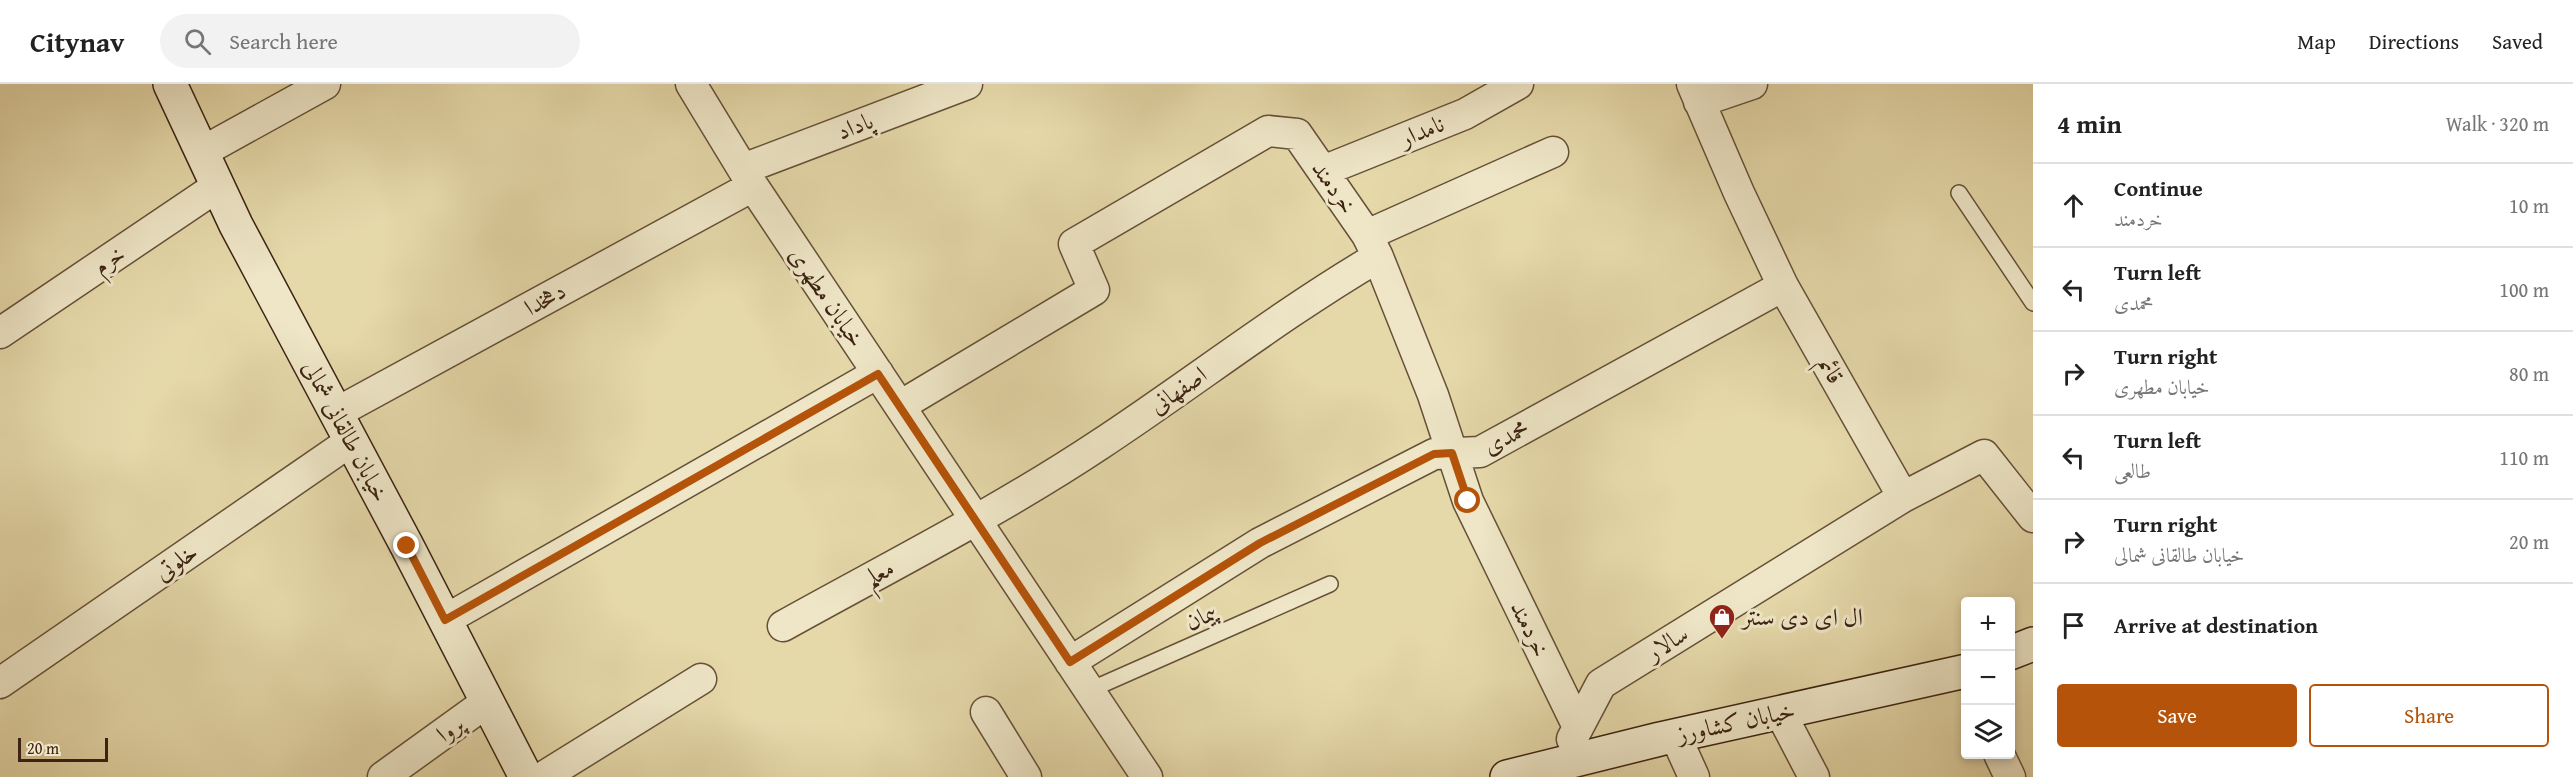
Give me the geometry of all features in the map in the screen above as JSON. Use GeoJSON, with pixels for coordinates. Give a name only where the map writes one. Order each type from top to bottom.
{"type":"FeatureCollection","features":[{"type":"Feature","properties":{"kind":"main road","name":"خیابان طالقانی شمالی"},"geometry":{"type":"LineString","coordinates":[[170,84],[218,186],[526,777]]}},
{"type":"Feature","properties":{"kind":"main road"},"geometry":{"type":"LineString","coordinates":[[2015,651],[2033,644]]}},
{"type":"Feature","properties":{"kind":"main road","name":"خیابان کشاورز"},"geometry":{"type":"LineString","coordinates":[[1507,777],[1558,764],[1684,756],[1780,712],[1961,678]]}},
{"type":"Feature","properties":{"kind":"street"},"geometry":{"type":"LineString","coordinates":[[202,152],[325,84]]}},
{"type":"Feature","properties":{"kind":"street","name":"خیابان مطهری"},"geometry":{"type":"LineString","coordinates":[[691,84],[748,177],[1147,777]]}},
{"type":"Feature","properties":{"kind":"street","name":"پاداد"},"geometry":{"type":"LineString","coordinates":[[748,177],[967,84]]}},
{"type":"Feature","properties":{"kind":"street","name":"نامدار"},"geometry":{"type":"LineString","coordinates":[[1323,171],[1465,114],[1518,84]]}},
{"type":"Feature","properties":{"kind":"street"},"geometry":{"type":"LineString","coordinates":[[1696,93],[1752,84]]}},
{"type":"Feature","properties":{"kind":"street","name":"قائم"},"geometry":{"type":"LineString","coordinates":[[1696,93],[1784,286],[1903,497]]}},
{"type":"Feature","properties":{"kind":"street","name":"خردمند"},"geometry":{"type":"LineString","coordinates":[[900,406],[1094,290],[1074,244],[1268,131],[1297,134],[1373,246],[1433,395],[1468,501],[1578,727]]}},
{"type":"Feature","properties":{"kind":"street","name":"اصفهانی"},"geometry":{"type":"LineString","coordinates":[[975,519],[1098,446],[1310,297],[1373,246],[1553,152]]}},
{"type":"Feature","properties":{"kind":"street","name":"دهخدا"},"geometry":{"type":"LineString","coordinates":[[336,412],[748,177]]}},
{"type":"Feature","properties":{"kind":"street","name":"خرم"},"geometry":{"type":"LineString","coordinates":[[0,333],[218,186]]}},
{"type":"Feature","properties":{"kind":"street","name":"محمدی"},"geometry":{"type":"LineString","coordinates":[[1070,662],[1260,543],[1434,454],[1480,452],[1784,286]]}},
{"type":"Feature","properties":{"kind":"street"},"geometry":{"type":"LineString","coordinates":[[445,620],[878,374]]}},
{"type":"Feature","properties":{"kind":"street","name":"خلوتی"},"geometry":{"type":"LineString","coordinates":[[0,683],[351,441]]}},
{"type":"Feature","properties":{"kind":"street"},"geometry":{"type":"LineString","coordinates":[[1903,497],[1984,455],[2029,504]]}},
{"type":"Feature","properties":{"kind":"street","name":"سالار"},"geometry":{"type":"LineString","coordinates":[[1558,764],[1601,684],[1903,497]]}},
{"type":"Feature","properties":{"kind":"street","name":"معلم"},"geometry":{"type":"LineString","coordinates":[[783,626],[975,519]]}},
{"type":"Feature","properties":{"kind":"street"},"geometry":{"type":"LineString","coordinates":[[543,777],[701,680]]}},
{"type":"Feature","properties":{"kind":"street","name":"پروا"},"geometry":{"type":"LineString","coordinates":[[383,777],[487,702]]}},
{"type":"Feature","properties":{"kind":"street"},"geometry":{"type":"LineString","coordinates":[[986,712],[1026,777]]}},
{"type":"Feature","properties":{"kind":"street"},"geometry":{"type":"LineString","coordinates":[[1780,712],[1814,777]]}},
{"type":"Feature","properties":{"kind":"street"},"geometry":{"type":"LineString","coordinates":[[2001,759],[2010,777]]}},
{"type":"Feature","properties":{"kind":"lane"},"geometry":{"type":"LineString","coordinates":[[1959,193],[2033,303]]}},
{"type":"Feature","properties":{"kind":"lane","name":"پیمان"},"geometry":{"type":"LineString","coordinates":[[1090,690],[1330,584]]}},
{"type":"Feature","properties":{"kind":"place","name":"ال ای دی سنتر"},"geometry":{"type":"Point","coordinates":[1722,640]}},
{"type":"Feature","properties":{"kind":"route"},"geometry":{"type":"LineString","coordinates":[[407,546],[445,620],[878,374],[1070,662],[1260,543],[1434,454],[1452,453],[1468,501]]}}]}
